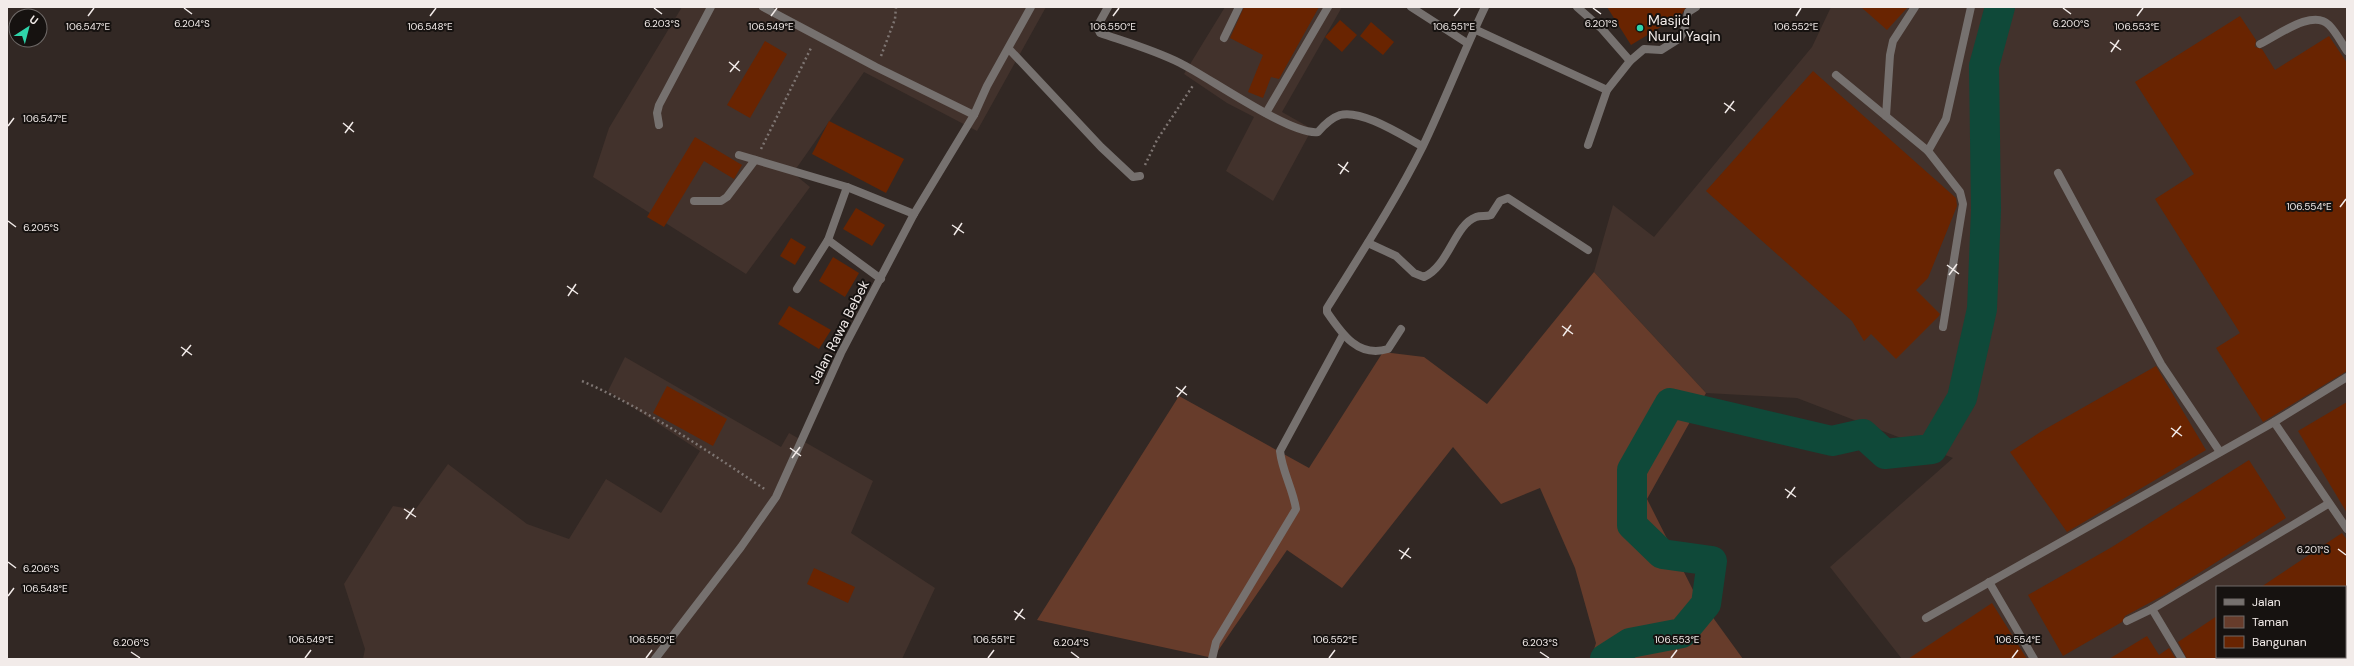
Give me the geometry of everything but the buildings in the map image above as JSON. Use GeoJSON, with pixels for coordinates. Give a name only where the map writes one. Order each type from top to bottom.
{"type":"FeatureCollection","features":[{"type":"Feature","properties":{"kind":"street"},"geometry":{"type":"LineString","coordinates":[[658,125],[657,113],[659,105],[711,7]]}},
{"type":"Feature","properties":{"kind":"street"},"geometry":{"type":"LineString","coordinates":[[763,7],[876,67],[974,115]]}},
{"type":"Feature","properties":{"kind":"street","name":"Jalan Rawa Bebek"},"geometry":{"type":"LineString","coordinates":[[655,659],[741,547],[776,497],[841,353],[881,280],[914,214],[974,115],[987,86],[1009,50],[1031,7]]}},
{"type":"Feature","properties":{"kind":"street"},"geometry":{"type":"LineString","coordinates":[[1108,7],[1097,27],[1100,33],[1164,55],[1266,113],[1313,132],[1318,132],[1332,119],[1341,115],[1357,116],[1377,122],[1422,146]]}},
{"type":"Feature","properties":{"kind":"street"},"geometry":{"type":"LineString","coordinates":[[1224,38],[1239,7]]}},
{"type":"Feature","properties":{"kind":"street"},"geometry":{"type":"LineString","coordinates":[[1266,113],[1328,7]]}},
{"type":"Feature","properties":{"kind":"street"},"geometry":{"type":"LineString","coordinates":[[1411,7],[1467,43]]}},
{"type":"Feature","properties":{"kind":"street"},"geometry":{"type":"LineString","coordinates":[[1401,329],[1388,349],[1378,352],[1364,350],[1343,335],[1326,310],[1368,243],[1422,146],[1450,88],[1467,43],[1485,7]]}},
{"type":"Feature","properties":{"kind":"street"},"geometry":{"type":"LineString","coordinates":[[1577,7],[1602,29],[1630,61]]}},
{"type":"Feature","properties":{"kind":"street"},"geometry":{"type":"LineString","coordinates":[[1588,145],[1607,90],[1630,61],[1644,49],[1661,50],[1680,38],[1684,31],[1688,12],[1696,7]]}},
{"type":"Feature","properties":{"kind":"street"},"geometry":{"type":"LineString","coordinates":[[1886,116],[1890,55],[1893,41],[1915,7]]}},
{"type":"Feature","properties":{"kind":"street"},"geometry":{"type":"LineString","coordinates":[[1928,151],[1946,119],[1971,7]]}},
{"type":"Feature","properties":{"kind":"street"},"geometry":{"type":"LineString","coordinates":[[2260,44],[2309,19],[2320,19],[2329,25],[2347,51]]}},
{"type":"Feature","properties":{"kind":"street"},"geometry":{"type":"LineString","coordinates":[[1474,28],[1607,90]]}},
{"type":"Feature","properties":{"kind":"street"},"geometry":{"type":"LineString","coordinates":[[1009,50],[1101,147],[1133,177],[1140,176]]}},
{"type":"Feature","properties":{"kind":"street"},"geometry":{"type":"LineString","coordinates":[[1836,75],[1928,151],[1960,192],[1963,204],[1944,327]]}},
{"type":"Feature","properties":{"kind":"street"},"geometry":{"type":"LineString","coordinates":[[739,155],[846,187],[914,214]]}},
{"type":"Feature","properties":{"kind":"street"},"geometry":{"type":"LineString","coordinates":[[694,201],[721,201],[727,197],[755,160]]}},
{"type":"Feature","properties":{"kind":"street"},"geometry":{"type":"LineString","coordinates":[[2058,173],[2161,364],[2220,452]]}},
{"type":"Feature","properties":{"kind":"street"},"geometry":{"type":"LineString","coordinates":[[798,289],[828,240],[846,187]]}},
{"type":"Feature","properties":{"kind":"street"},"geometry":{"type":"LineString","coordinates":[[1368,243],[1396,256],[1414,273],[1424,276],[1447,255],[1460,234],[1472,220],[1477,217],[1491,215],[1500,201],[1508,198],[1588,250]]}},
{"type":"Feature","properties":{"kind":"street"},"geometry":{"type":"LineString","coordinates":[[828,240],[881,280]]}},
{"type":"Feature","properties":{"kind":"street"},"geometry":{"type":"LineString","coordinates":[[1212,659],[1216,642],[1296,509],[1294,498],[1281,462],[1280,451],[1343,335]]}},
{"type":"Feature","properties":{"kind":"street"},"geometry":{"type":"LineString","coordinates":[[1926,618],[2274,422],[2347,377]]}},
{"type":"Feature","properties":{"kind":"street"},"geometry":{"type":"LineString","coordinates":[[2274,422],[2328,504],[2347,529]]}},
{"type":"Feature","properties":{"kind":"street"},"geometry":{"type":"LineString","coordinates":[[2127,621],[2152,609],[2328,504]]}},
{"type":"Feature","properties":{"kind":"street"},"geometry":{"type":"LineString","coordinates":[[1989,582],[2034,659]]}},
{"type":"Feature","properties":{"kind":"street"},"geometry":{"type":"LineString","coordinates":[[2152,609],[2182,659]]}},
{"type":"Feature","properties":{"kind":"path"},"geometry":{"type":"LineString","coordinates":[[876,67],[895,19],[896,7]]}},
{"type":"Feature","properties":{"kind":"path"},"geometry":{"type":"LineString","coordinates":[[755,160],[817,35]]}},
{"type":"Feature","properties":{"kind":"path"},"geometry":{"type":"LineString","coordinates":[[1140,176],[1157,140],[1200,76]]}},
{"type":"Feature","properties":{"kind":"path"},"geometry":{"type":"LineString","coordinates":[[582,381],[607,392],[680,433],[776,497]]}},
{"type":"Feature","properties":{"kind":"shaded area"},"geometry":{"type":"Polygon","coordinates":[[[682,7],[1046,7],[977,131],[864,72],[793,173],[810,187],[746,274],[593,177],[609,128],[682,7]]]}},
{"type":"Feature","properties":{"kind":"shaded area"},"geometry":{"type":"Polygon","coordinates":[[[1225,7],[1342,7],[1282,112],[1312,129],[1273,201],[1226,171],[1254,117],[1227,103],[1184,74],[1225,7]]]}},
{"type":"Feature","properties":{"kind":"shaded area"},"geometry":{"type":"Polygon","coordinates":[[[1831,7],[2347,7],[2347,659],[1902,659],[1830,567],[1953,458],[1797,398],[1706,393],[1594,272],[1613,205],[1654,237],[1812,47],[1831,7]]]}},
{"type":"Feature","properties":{"kind":"shaded area"},"geometry":{"type":"Polygon","coordinates":[[[625,357],[781,447],[789,433],[873,481],[851,533],[935,588],[902,659],[363,659],[365,649],[344,584],[393,506],[415,510],[448,464],[527,524],[569,539],[606,479],[661,513],[700,451],[608,391],[625,357]]]}},
{"type":"Feature","properties":{"kind":"green space"},"geometry":{"type":"Polygon","coordinates":[[[1594,272],[1706,393],[1647,499],[1693,590],[1743,659],[1591,659],[1596,643],[1575,568],[1540,488],[1501,504],[1453,447],[1342,588],[1287,550],[1213,658],[1037,620],[1179,396],[1309,468],[1383,352],[1424,357],[1487,404],[1594,272]]]}},
{"type":"Feature","properties":{"kind":"waterway"},"geometry":{"type":"LineString","coordinates":[[1605,659],[1630,643],[1682,633],[1706,604],[1712,561],[1662,554],[1632,525],[1632,470],[1670,403],[1832,441],[1863,434],[1885,454],[1932,449],[1962,398],[1982,309],[1986,210],[1984,66],[2000,7]]}},
{"type":"Feature","properties":{"kind":"place","name":"Masjid Nurul Yaqin"},"geometry":{"type":"Point","coordinates":[1640,28]}}]}
